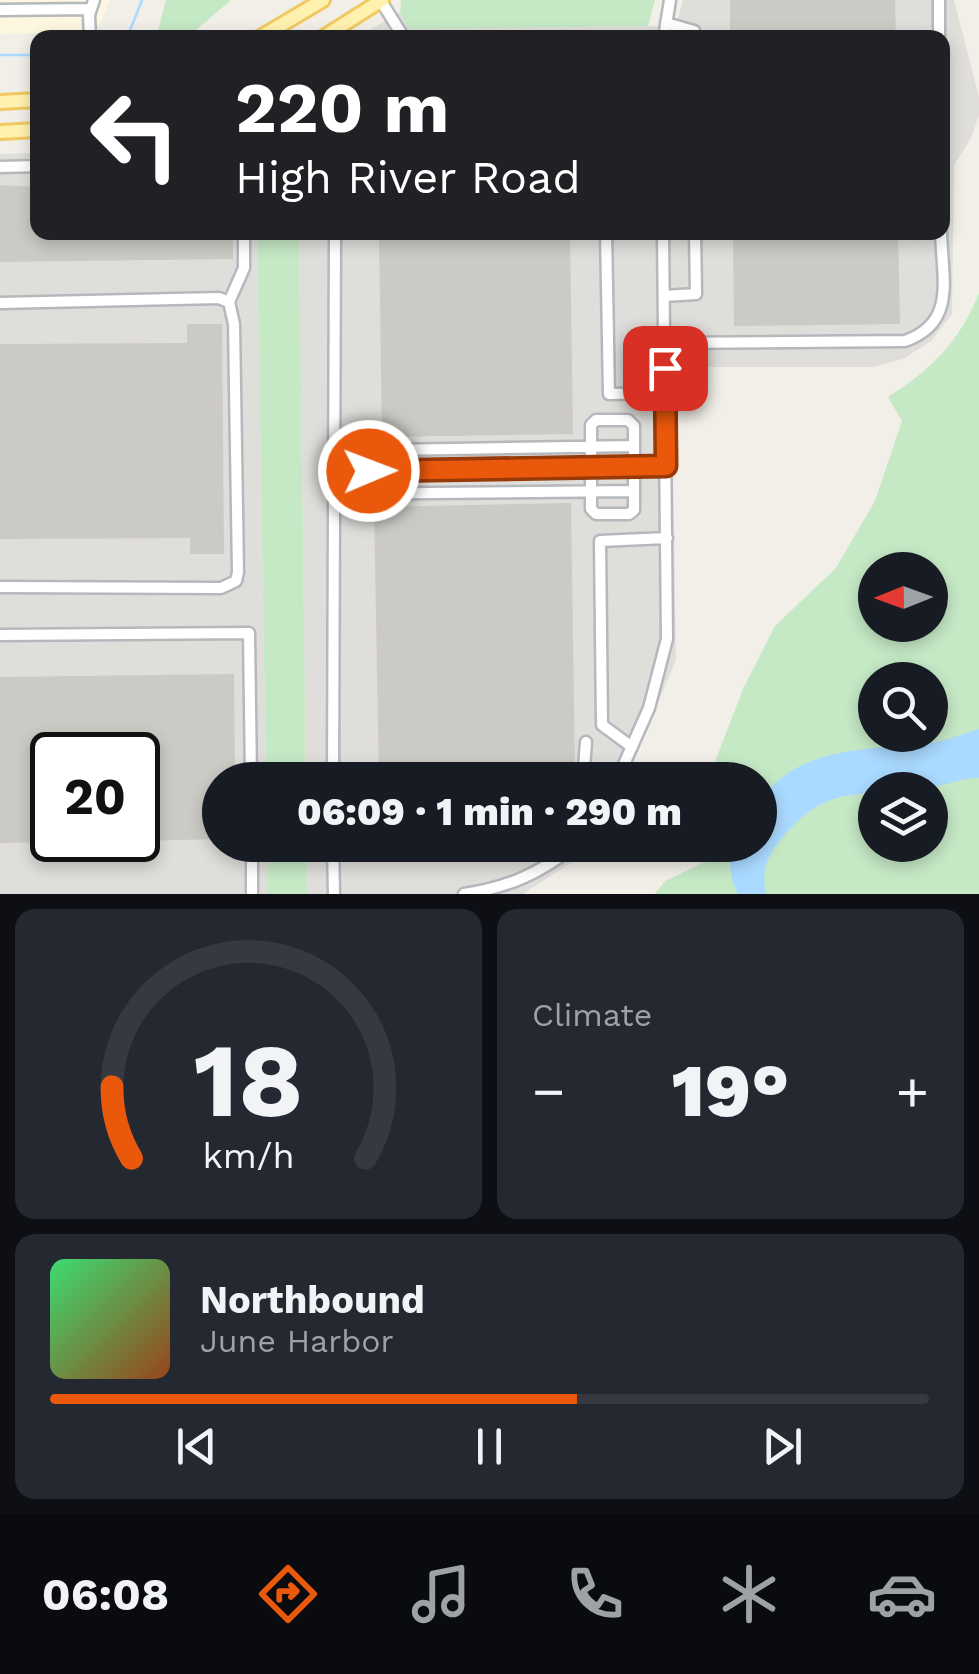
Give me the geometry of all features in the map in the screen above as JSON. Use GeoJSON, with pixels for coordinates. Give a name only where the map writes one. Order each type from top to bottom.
{"type":"FeatureCollection","features":[{"type":"Feature","properties":{"kind":"main road"},"geometry":{"type":"LineString","coordinates":[[273,30],[324,0]]}},
{"type":"Feature","properties":{"kind":"main road"},"geometry":{"type":"LineString","coordinates":[[334,30],[381,0]]}},
{"type":"Feature","properties":{"kind":"main road"},"geometry":{"type":"LineString","coordinates":[[0,102],[30,100]]}},
{"type":"Feature","properties":{"kind":"main road"},"geometry":{"type":"LineString","coordinates":[[0,132],[30,130]]}},
{"type":"Feature","properties":{"kind":"street"},"geometry":{"type":"LineString","coordinates":[[381,0],[399,30]]}},
{"type":"Feature","properties":{"kind":"street"},"geometry":{"type":"LineString","coordinates":[[665,30],[670,0]]}},
{"type":"Feature","properties":{"kind":"street"},"geometry":{"type":"LineString","coordinates":[[938,0],[939,30]]}},
{"type":"Feature","properties":{"kind":"street"},"geometry":{"type":"LineString","coordinates":[[0,10],[92,5],[90,30]]}},
{"type":"Feature","properties":{"kind":"street"},"geometry":{"type":"LineString","coordinates":[[666,24],[690,30]]}},
{"type":"Feature","properties":{"kind":"street"},"geometry":{"type":"LineString","coordinates":[[0,167],[30,166]]}},
{"type":"Feature","properties":{"kind":"street"},"geometry":{"type":"LineString","coordinates":[[0,587],[202,588],[229,586],[236,581],[234,324],[229,302],[244,268],[244,240]]}},
{"type":"Feature","properties":{"kind":"street"},"geometry":{"type":"LineString","coordinates":[[333,762],[335,240]]}},
{"type":"Feature","properties":{"kind":"street"},"geometry":{"type":"LineString","coordinates":[[606,240],[609,394],[665,393]]}},
{"type":"Feature","properties":{"kind":"street"},"geometry":{"type":"LineString","coordinates":[[625,762],[648,708],[667,640],[662,240]]}},
{"type":"Feature","properties":{"kind":"street"},"geometry":{"type":"LineString","coordinates":[[664,296],[696,294],[696,240]]}},
{"type":"Feature","properties":{"kind":"street"},"geometry":{"type":"LineString","coordinates":[[664,343],[905,341],[922,335],[938,322],[942,310],[941,240]]}},
{"type":"Feature","properties":{"kind":"street"},"geometry":{"type":"LineString","coordinates":[[0,303],[219,298],[229,302]]}},
{"type":"Feature","properties":{"kind":"street"},"geometry":{"type":"LineString","coordinates":[[596,420],[628,420],[634,426],[634,510],[629,514],[596,514],[590,446],[590,425],[596,420]]}},
{"type":"Feature","properties":{"kind":"street"},"geometry":{"type":"LineString","coordinates":[[332,450],[634,446]]}},
{"type":"Feature","properties":{"kind":"street"},"geometry":{"type":"LineString","coordinates":[[332,472],[666,466]]}},
{"type":"Feature","properties":{"kind":"street"},"geometry":{"type":"LineString","coordinates":[[442,470],[442,493]]}},
{"type":"Feature","properties":{"kind":"street"},"geometry":{"type":"LineString","coordinates":[[332,494],[634,491]]}},
{"type":"Feature","properties":{"kind":"street"},"geometry":{"type":"LineString","coordinates":[[632,747],[602,725],[600,541],[667,538]]}},
{"type":"Feature","properties":{"kind":"street"},"geometry":{"type":"LineString","coordinates":[[0,635],[248,633],[251,762]]}},
{"type":"Feature","properties":{"kind":"street"},"geometry":{"type":"LineString","coordinates":[[584,762],[586,742]]}},
{"type":"Feature","properties":{"kind":"street"},"geometry":{"type":"LineString","coordinates":[[252,862],[252,894]]}},
{"type":"Feature","properties":{"kind":"street"},"geometry":{"type":"LineString","coordinates":[[333,862],[334,894]]}},
{"type":"Feature","properties":{"kind":"street"},"geometry":{"type":"LineString","coordinates":[[464,894],[504,888],[554,862]]}},
{"type":"Feature","properties":{"kind":"shaded area"},"geometry":{"type":"Polygon","coordinates":[[[0,0],[110,0],[100,24],[80,30],[0,34],[0,0]]]}},
{"type":"Feature","properties":{"kind":"shaded area"},"geometry":{"type":"Polygon","coordinates":[[[683,0],[954,0],[979,97],[979,115],[970,140],[954,165],[952,314],[931,341],[903,359],[873,367],[671,367],[676,660],[633,762],[306,762],[299,240],[950,240],[950,30],[370,30],[400,12],[410,29],[676,26],[683,0]]]}},
{"type":"Feature","properties":{"kind":"shaded area"},"geometry":{"type":"Polygon","coordinates":[[[30,153],[30,240],[257,240],[266,762],[202,762],[202,862],[268,862],[268,894],[0,894],[0,154],[30,153]]]}},
{"type":"Feature","properties":{"kind":"shaded area"},"geometry":{"type":"Polygon","coordinates":[[[307,862],[572,862],[523,894],[307,894],[307,862]]]}},
{"type":"Feature","properties":{"kind":"green space"},"geometry":{"type":"Polygon","coordinates":[[[166,0],[231,0],[196,30],[158,30],[166,0]]]}},
{"type":"Feature","properties":{"kind":"green space"},"geometry":{"type":"Polygon","coordinates":[[[401,0],[655,0],[648,26],[409,29],[400,12],[401,0]]]}},
{"type":"Feature","properties":{"kind":"green space"},"geometry":{"type":"Polygon","coordinates":[[[257,240],[299,240],[306,762],[266,762],[257,240]]]}},
{"type":"Feature","properties":{"kind":"green space"},"geometry":{"type":"Polygon","coordinates":[[[979,293],[979,894],[655,894],[665,881],[705,862],[777,862],[777,762],[715,762],[743,689],[775,626],[836,568],[875,501],[902,421],[888,397],[918,376],[963,326],[979,293]]]}},
{"type":"Feature","properties":{"kind":"green space"},"geometry":{"type":"Polygon","coordinates":[[[268,862],[307,862],[307,894],[268,894],[268,862]]]}},
{"type":"Feature","properties":{"kind":"water"},"geometry":{"type":"Polygon","coordinates":[[[979,729],[979,778],[948,783],[948,772],[858,772],[858,794],[817,807],[777,845],[777,782],[793,770],[857,750],[948,752],[948,738],[979,729]]]}},
{"type":"Feature","properties":{"kind":"water"},"geometry":{"type":"Polygon","coordinates":[[[730,862],[767,862],[766,894],[738,894],[730,862]]]}},
{"type":"Feature","properties":{"kind":"building"},"geometry":{"type":"Polygon","coordinates":[[[730,0],[895,0],[896,30],[730,30],[730,0]]]}},
{"type":"Feature","properties":{"kind":"building"},"geometry":{"type":"Polygon","coordinates":[[[0,185],[30,187],[30,240],[233,240],[233,259],[0,262],[0,185]]]}},
{"type":"Feature","properties":{"kind":"building"},"geometry":{"type":"Polygon","coordinates":[[[379,240],[570,240],[573,434],[382,437],[379,240]]]}},
{"type":"Feature","properties":{"kind":"building"},"geometry":{"type":"Polygon","coordinates":[[[733,240],[898,240],[900,324],[734,326],[733,240]]]}},
{"type":"Feature","properties":{"kind":"building"},"geometry":{"type":"Polygon","coordinates":[[[187,324],[222,324],[224,554],[190,554],[190,538],[0,539],[0,344],[187,343],[187,324]]]}},
{"type":"Feature","properties":{"kind":"building"},"geometry":{"type":"Polygon","coordinates":[[[571,503],[575,762],[379,762],[374,507],[571,503]]]}},
{"type":"Feature","properties":{"kind":"building"},"geometry":{"type":"Polygon","coordinates":[[[234,674],[235,762],[202,762],[202,839],[160,840],[160,732],[30,732],[30,842],[0,843],[0,677],[234,674]]]}},
{"type":"Feature","properties":{"kind":"waterway"},"geometry":{"type":"LineString","coordinates":[[130,30],[142,0]]}},
{"type":"Feature","properties":{"kind":"waterway"},"geometry":{"type":"LineString","coordinates":[[0,55],[30,55]]}},
{"type":"Feature","properties":{"kind":"route"},"geometry":{"type":"LineString","coordinates":[[369,471],[666,466],[665,368]]}}]}
